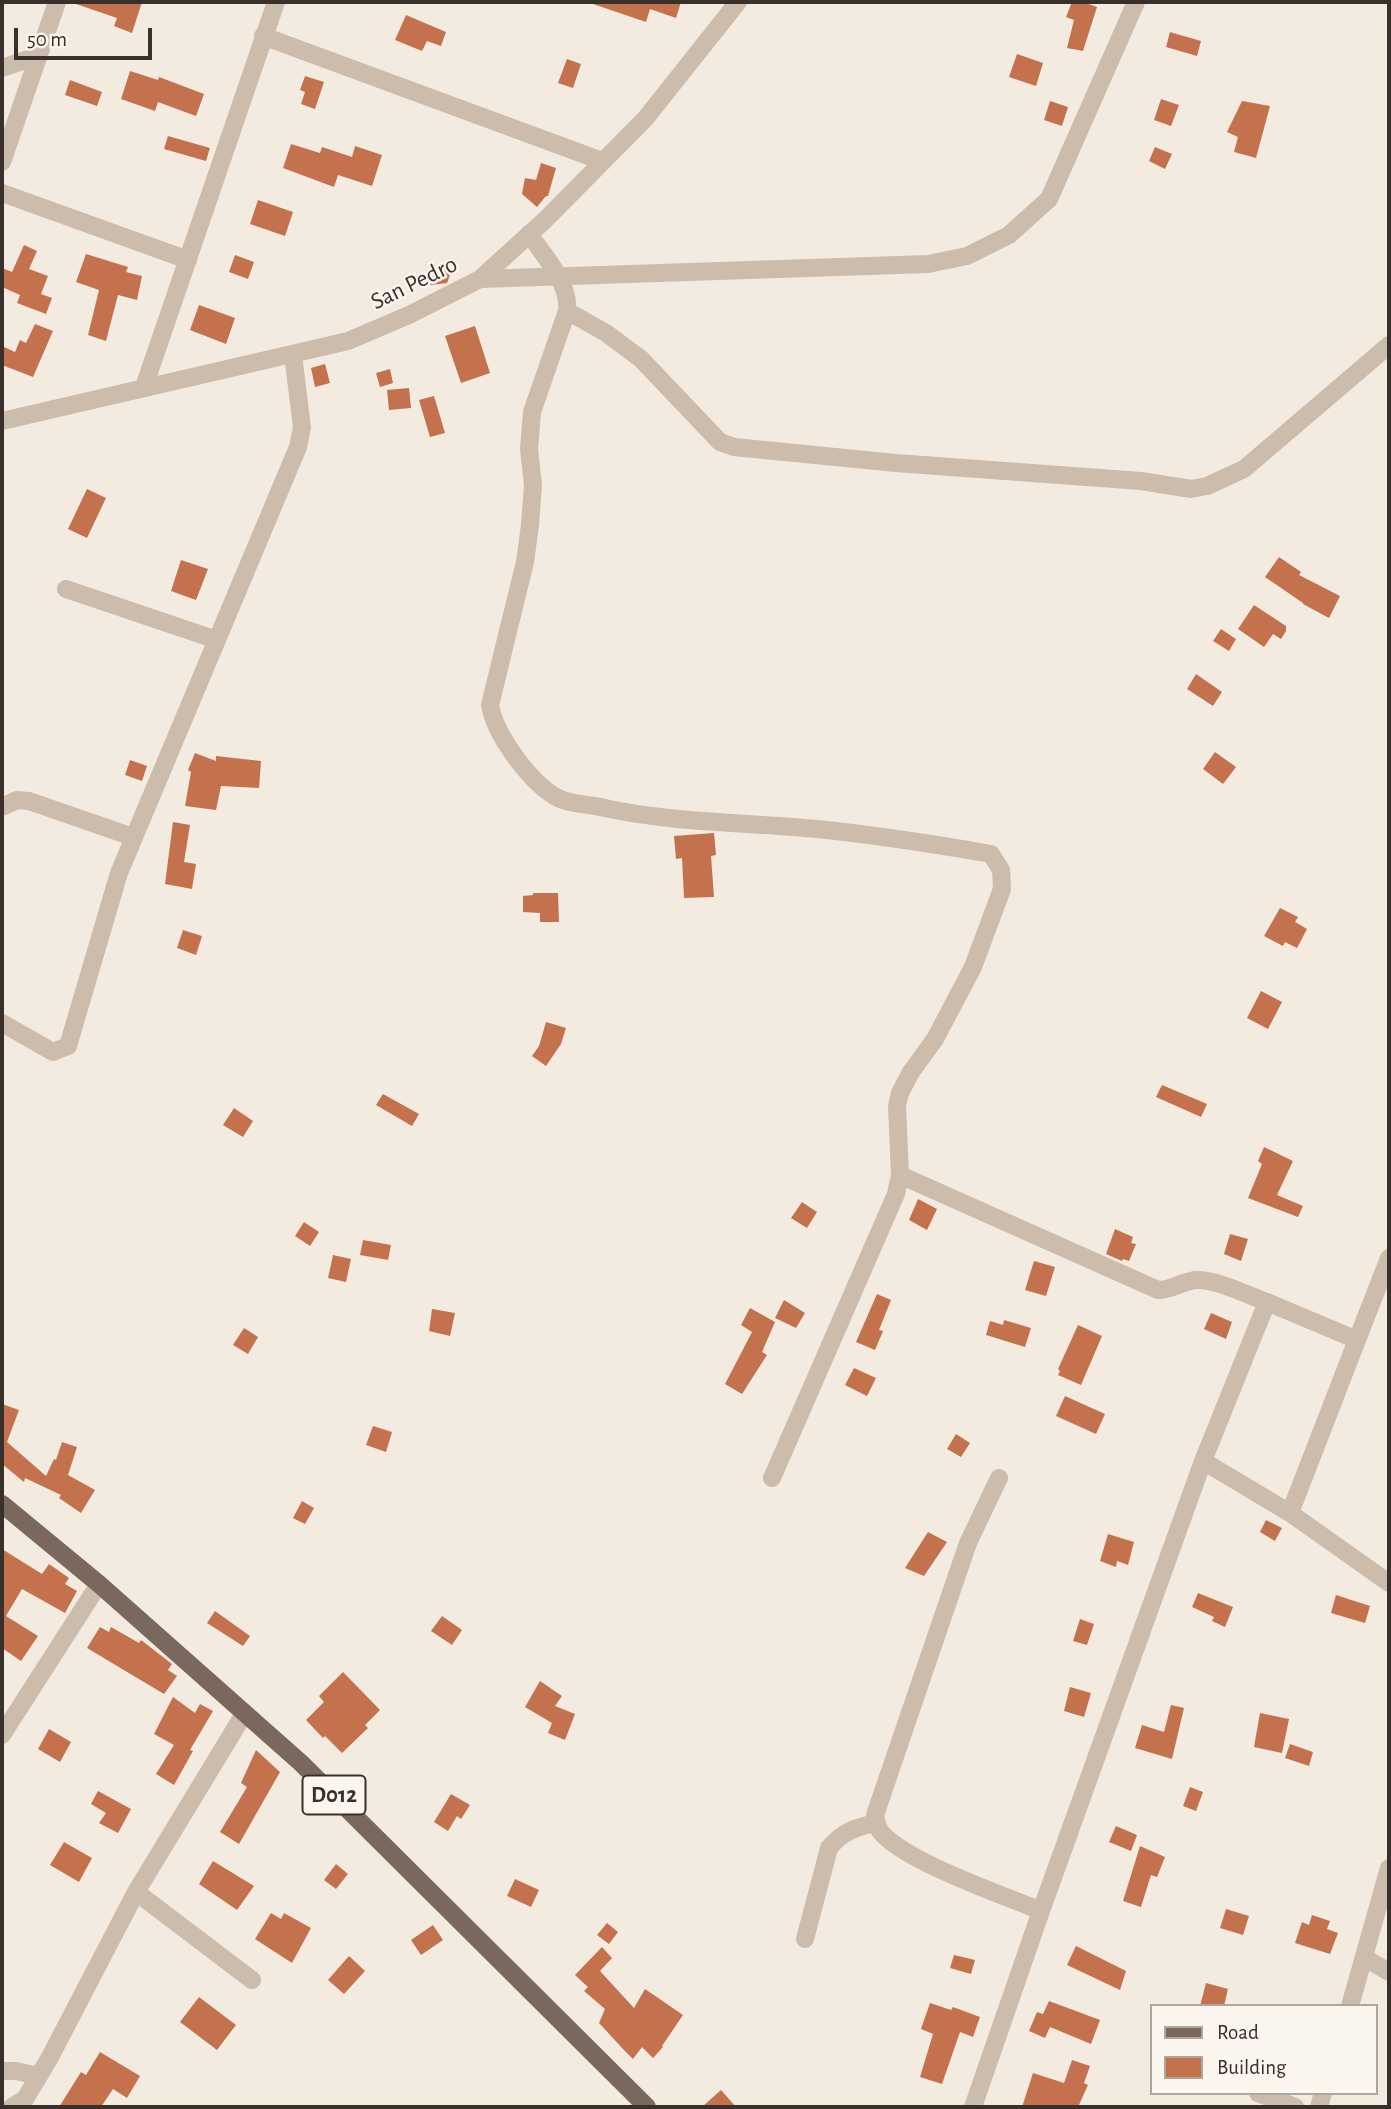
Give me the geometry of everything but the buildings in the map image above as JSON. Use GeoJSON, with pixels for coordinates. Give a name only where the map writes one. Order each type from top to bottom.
{"type":"FeatureCollection","features":[{"type":"Feature","properties":{"kind":"main road","name":"D012"},"geometry":{"type":"LineString","coordinates":[[2,1504],[99,1584],[301,1763],[647,2107]]}},
{"type":"Feature","properties":{"kind":"street"},"geometry":{"type":"LineString","coordinates":[[2,162],[57,2]]}},
{"type":"Feature","properties":{"kind":"street"},"geometry":{"type":"LineString","coordinates":[[144,387],[276,2]]}},
{"type":"Feature","properties":{"kind":"street","name":"San Pedro"},"geometry":{"type":"LineString","coordinates":[[2,421],[348,341],[409,315],[480,279],[645,119],[738,2]]}},
{"type":"Feature","properties":{"kind":"street"},"geometry":{"type":"LineString","coordinates":[[480,279],[928,264],[967,256],[1009,235],[1049,199],[1136,2]]}},
{"type":"Feature","properties":{"kind":"street"},"geometry":{"type":"LineString","coordinates":[[263,36],[602,161]]}},
{"type":"Feature","properties":{"kind":"street"},"geometry":{"type":"LineString","coordinates":[[2,68],[37,56]]}},
{"type":"Feature","properties":{"kind":"street"},"geometry":{"type":"LineString","coordinates":[[2,193],[187,260]]}},
{"type":"Feature","properties":{"kind":"street"},"geometry":{"type":"LineString","coordinates":[[529,234],[557,275],[568,300],[567,311],[532,412],[530,449],[533,485],[530,525],[520,586],[490,705],[493,720],[513,753],[532,775],[558,798],[624,812],[927,842],[991,854],[1001,870],[1002,889],[973,967],[935,1039],[911,1072],[900,1093],[897,1106],[900,1175],[896,1194],[772,1478]]}},
{"type":"Feature","properties":{"kind":"street"},"geometry":{"type":"LineString","coordinates":[[567,311],[641,359],[720,442],[734,447],[896,463],[1141,481],[1191,489],[1207,486],[1244,469],[1389,345]]}},
{"type":"Feature","properties":{"kind":"street"},"geometry":{"type":"LineString","coordinates":[[2,1023],[53,1052],[68,1046],[119,873],[298,447],[302,427],[293,355]]}},
{"type":"Feature","properties":{"kind":"street"},"geometry":{"type":"LineString","coordinates":[[66,589],[217,640]]}},
{"type":"Feature","properties":{"kind":"street"},"geometry":{"type":"LineString","coordinates":[[4,806],[17,800],[29,801],[133,837]]}},
{"type":"Feature","properties":{"kind":"street"},"geometry":{"type":"LineString","coordinates":[[900,1175],[1158,1290],[1184,1282],[1206,1281],[1267,1302],[1357,1339]]}},
{"type":"Feature","properties":{"kind":"street"},"geometry":{"type":"LineString","coordinates":[[1290,1513],[1389,1258]]}},
{"type":"Feature","properties":{"kind":"street"},"geometry":{"type":"LineString","coordinates":[[973,2107],[1203,1461],[1267,1302]]}},
{"type":"Feature","properties":{"kind":"street"},"geometry":{"type":"LineString","coordinates":[[1203,1461],[1290,1513],[1389,1583]]}},
{"type":"Feature","properties":{"kind":"street"},"geometry":{"type":"LineString","coordinates":[[999,1478],[968,1543],[875,1815],[881,1832],[897,1846],[939,1869],[1041,1911]]}},
{"type":"Feature","properties":{"kind":"street"},"geometry":{"type":"LineString","coordinates":[[2,1735],[99,1584]]}},
{"type":"Feature","properties":{"kind":"street"},"geometry":{"type":"LineString","coordinates":[[12,2107],[25,2099],[136,1892],[244,1714]]}},
{"type":"Feature","properties":{"kind":"street"},"geometry":{"type":"LineString","coordinates":[[805,1939],[829,1848],[848,1831],[876,1823]]}},
{"type":"Feature","properties":{"kind":"street"},"geometry":{"type":"LineString","coordinates":[[1351,2004],[1389,1868]]}},
{"type":"Feature","properties":{"kind":"street"},"geometry":{"type":"LineString","coordinates":[[136,1892],[252,1980]]}},
{"type":"Feature","properties":{"kind":"street"},"geometry":{"type":"LineString","coordinates":[[1365,1958],[1389,1972]]}},
{"type":"Feature","properties":{"kind":"street"},"geometry":{"type":"LineString","coordinates":[[2,2071],[38,2076]]}},
{"type":"Feature","properties":{"kind":"street"},"geometry":{"type":"LineString","coordinates":[[1263,2095],[1295,2107]]}}]}
